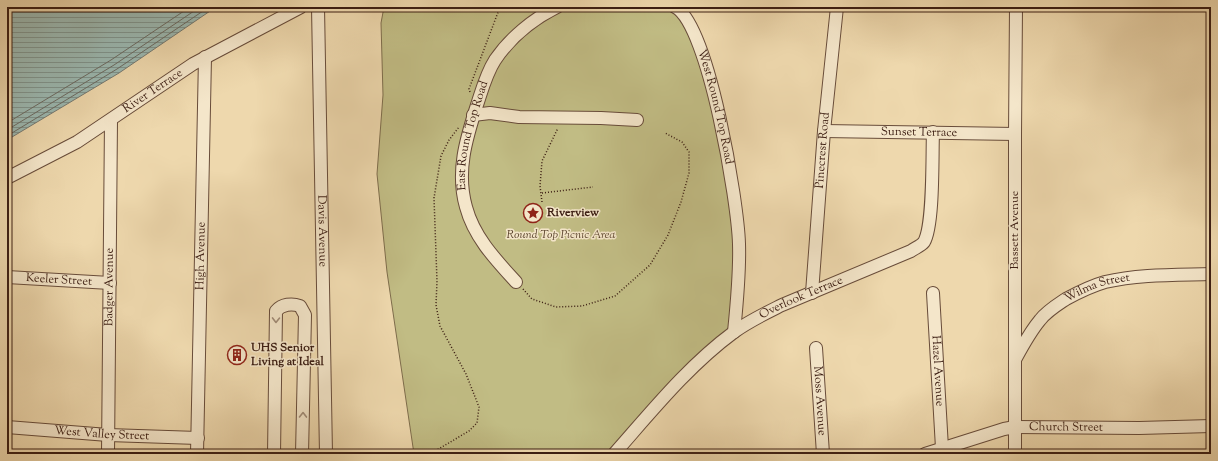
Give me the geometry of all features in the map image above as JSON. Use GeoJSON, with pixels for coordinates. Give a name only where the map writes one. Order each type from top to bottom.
{"type":"FeatureCollection","features":[{"type":"Feature","properties":{"kind":"street","name":"River Terrace"},"geometry":{"type":"LineString","coordinates":[[7,178],[66,148],[111,120],[205,57],[301,7]]}},
{"type":"Feature","properties":{"kind":"street","name":"Davis Avenue"},"geometry":{"type":"LineString","coordinates":[[318,7],[326,454]]}},
{"type":"Feature","properties":{"kind":"street","name":"East Round Top Road"},"geometry":{"type":"LineString","coordinates":[[516,282],[487,250],[475,230],[466,207],[461,182],[462,161],[472,120],[484,84],[488,73],[496,60],[520,32],[538,18],[557,7]]}},
{"type":"Feature","properties":{"kind":"street","name":"West Round Top Road"},"geometry":{"type":"LineString","coordinates":[[675,7],[678,8],[688,21],[698,42],[714,92],[724,140],[737,215],[739,243],[739,285],[734,332]]}},
{"type":"Feature","properties":{"kind":"street","name":"Pinecrest Road"},"geometry":{"type":"LineString","coordinates":[[812,293],[824,130],[837,7]]}},
{"type":"Feature","properties":{"kind":"street","name":"Bassett Avenue"},"geometry":{"type":"LineString","coordinates":[[1015,454],[1014,134],[1016,7]]}},
{"type":"Feature","properties":{"kind":"street","name":"High Avenue"},"geometry":{"type":"LineString","coordinates":[[197,454],[205,57]]}},
{"type":"Feature","properties":{"kind":"street"},"geometry":{"type":"LineString","coordinates":[[472,120],[490,113],[519,117],[637,120]]}},
{"type":"Feature","properties":{"kind":"street","name":"Badger Avenue"},"geometry":{"type":"LineString","coordinates":[[108,454],[111,120]]}},
{"type":"Feature","properties":{"kind":"street","name":"Sunset Terrace"},"geometry":{"type":"LineString","coordinates":[[824,130],[1014,134]]}},
{"type":"Feature","properties":{"kind":"street","name":"Overlook Terrace"},"geometry":{"type":"LineString","coordinates":[[614,454],[677,383],[696,364],[734,332],[762,315],[911,251],[923,243],[927,234],[930,217],[933,132]]}},
{"type":"Feature","properties":{"kind":"street","name":"Wilma Street"},"geometry":{"type":"LineString","coordinates":[[1015,361],[1027,337],[1041,319],[1056,306],[1082,290],[1104,282],[1130,278],[1161,275],[1211,274]]}},
{"type":"Feature","properties":{"kind":"street","name":"Keeler Street"},"geometry":{"type":"LineString","coordinates":[[7,277],[110,283]]}},
{"type":"Feature","properties":{"kind":"street","name":"Hazel Avenue"},"geometry":{"type":"LineString","coordinates":[[933,293],[942,448]]}},
{"type":"Feature","properties":{"kind":"street"},"geometry":{"type":"LineString","coordinates":[[274,454],[276,311],[287,305],[295,304],[300,306],[305,315],[302,454]]}},
{"type":"Feature","properties":{"kind":"street","name":"Moss Avenue"},"geometry":{"type":"LineString","coordinates":[[816,348],[823,454]]}},
{"type":"Feature","properties":{"kind":"street","name":"Church Street"},"geometry":{"type":"LineString","coordinates":[[925,454],[1004,429],[1015,427],[1139,428],[1211,426]]}},
{"type":"Feature","properties":{"kind":"street","name":"West Valley Street"},"geometry":{"type":"LineString","coordinates":[[7,427],[108,435],[198,438]]}},
{"type":"Feature","properties":{"kind":"path"},"geometry":{"type":"LineString","coordinates":[[470,96],[469,89],[500,7]]}},
{"type":"Feature","properties":{"kind":"path"},"geometry":{"type":"LineString","coordinates":[[542,202],[540,178],[543,157],[563,117]]}},
{"type":"Feature","properties":{"kind":"path"},"geometry":{"type":"LineString","coordinates":[[430,454],[468,431],[477,423],[478,418],[479,407],[466,374],[440,326],[436,305],[437,281],[434,198],[440,156],[458,128],[472,120]]}},
{"type":"Feature","properties":{"kind":"path"},"geometry":{"type":"LineString","coordinates":[[516,282],[532,299],[556,308],[582,306],[615,296],[650,265],[668,236],[689,172],[689,152],[682,142],[665,133]]}},
{"type":"Feature","properties":{"kind":"path"},"geometry":{"type":"LineString","coordinates":[[541,193],[594,187]]}},
{"type":"Feature","properties":{"kind":"green space","name":"Round Top Picnic Area"},"geometry":{"type":"Polygon","coordinates":[[[384,7],[683,7],[714,92],[737,215],[734,332],[614,454],[414,454],[387,272],[377,174],[383,95],[381,23],[384,7]]]}},
{"type":"Feature","properties":{"kind":"water"},"geometry":{"type":"Polygon","coordinates":[[[7,7],[216,7],[119,73],[7,140],[7,7]]]}},
{"type":"Feature","properties":{"kind":"place","name":"Riverview"},"geometry":{"type":"Point","coordinates":[533,213]}},
{"type":"Feature","properties":{"kind":"place","name":"UHS Senior Living at Ideal"},"geometry":{"type":"Point","coordinates":[237,355]}}]}
